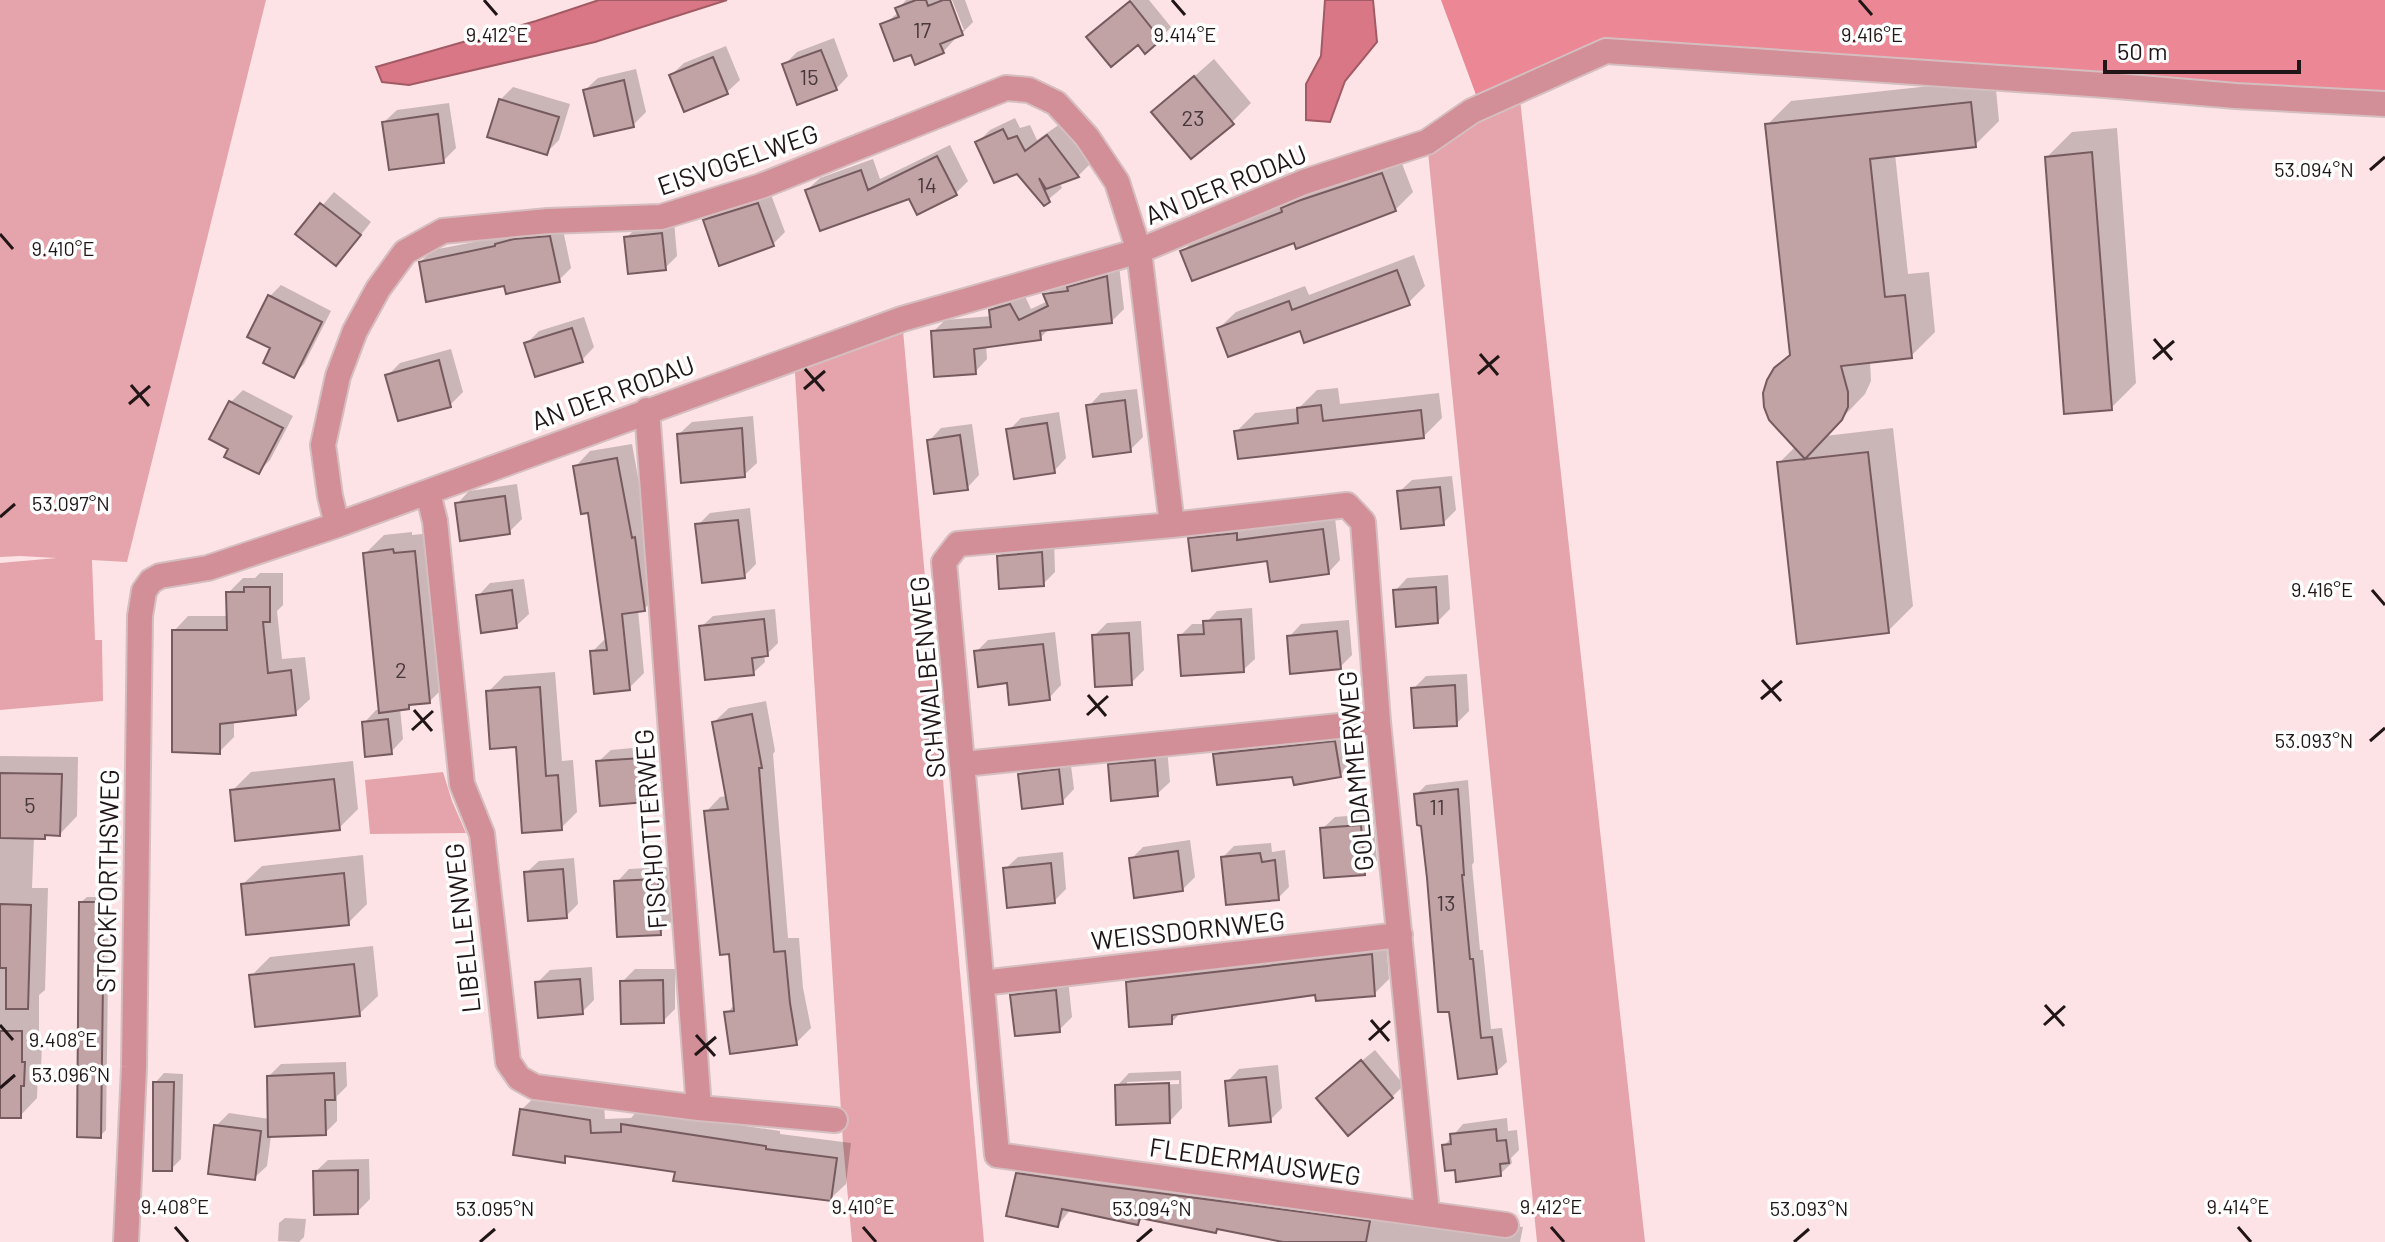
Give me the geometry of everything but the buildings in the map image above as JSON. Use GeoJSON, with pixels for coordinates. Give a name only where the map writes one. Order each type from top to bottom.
{"type":"FeatureCollection","features":[{"type":"Feature","properties":{"kind":"street","name":"AN DER RODAU"},"geometry":{"type":"LineString","coordinates":[[140,616],[144,591],[155,578],[208,568],[337,525],[902,319],[1139,251],[1304,182],[1427,142],[1472,111],[1606,51],[2385,104]]}},
{"type":"Feature","properties":{"kind":"street","name":"EISVOGELWEG"},"geometry":{"type":"LineString","coordinates":[[337,525],[323,445],[338,376],[355,331],[378,289],[405,252],[443,231],[548,221],[661,217],[761,186],[1006,88],[1029,90],[1056,103],[1087,137],[1117,182],[1139,251]]}},
{"type":"Feature","properties":{"kind":"street"},"geometry":{"type":"LineString","coordinates":[[1139,251],[1172,525]]}},
{"type":"Feature","properties":{"kind":"street","name":"FISCHOTTERWEG"},"geometry":{"type":"LineString","coordinates":[[647,410],[699,1108]]}},
{"type":"Feature","properties":{"kind":"street","name":"LIBELLENWEG"},"geometry":{"type":"LineString","coordinates":[[428,493],[435,521],[462,784],[482,834],[508,1062],[519,1078],[535,1087],[699,1108]]}},
{"type":"Feature","properties":{"kind":"street","name":"GOLDAMMERWEG"},"geometry":{"type":"LineString","coordinates":[[1172,525],[1347,505],[1363,522],[1378,722],[1427,1213]]}},
{"type":"Feature","properties":{"kind":"street","name":"SCHWALBENWEG"},"geometry":{"type":"LineString","coordinates":[[997,1155],[944,562],[958,544],[1172,525]]}},
{"type":"Feature","properties":{"kind":"street","name":"STOCKFORTHSWEG"},"geometry":{"type":"LineString","coordinates":[[126,1242],[134,1067],[140,616]]}},
{"type":"Feature","properties":{"kind":"street"},"geometry":{"type":"LineString","coordinates":[[964,764],[1378,722]]}},
{"type":"Feature","properties":{"kind":"street","name":"WEISSDORNWEG"},"geometry":{"type":"LineString","coordinates":[[982,983],[1400,935]]}},
{"type":"Feature","properties":{"kind":"street"},"geometry":{"type":"LineString","coordinates":[[699,1108],[835,1120]]}},
{"type":"Feature","properties":{"kind":"street","name":"FLEDERMAUSWEG"},"geometry":{"type":"LineString","coordinates":[[997,1155],[1506,1225]]}},
{"type":"Feature","properties":{"kind":"shaded area"},"geometry":{"type":"Polygon","coordinates":[[[0,0],[266,0],[127,562],[92,560],[95,640],[102,640],[103,701],[0,710],[0,563],[57,558],[0,557],[0,0]]]}},
{"type":"Feature","properties":{"kind":"shaded area"},"geometry":{"type":"Polygon","coordinates":[[[599,0],[727,0],[595,42],[409,85],[382,82],[376,67],[536,21],[599,0]]]}},
{"type":"Feature","properties":{"kind":"shaded area"},"geometry":{"type":"Polygon","coordinates":[[[1325,0],[1373,0],[1377,42],[1345,81],[1330,122],[1306,120],[1306,84],[1321,56],[1325,0]]]}},
{"type":"Feature","properties":{"kind":"shaded area"},"geometry":{"type":"Polygon","coordinates":[[[1441,0],[2385,0],[2385,91],[2240,89],[1606,49],[1479,103],[1441,0]]]}},
{"type":"Feature","properties":{"kind":"shaded area"},"geometry":{"type":"Polygon","coordinates":[[[1519,90],[1645,1242],[1537,1242],[1427,142],[1519,90]]]}},
{"type":"Feature","properties":{"kind":"shaded area"},"geometry":{"type":"Polygon","coordinates":[[[902,319],[984,1242],[852,1242],[843,1143],[794,357],[902,319]]]}},
{"type":"Feature","properties":{"kind":"shaded area"},"geometry":{"type":"Polygon","coordinates":[[[443,772],[466,833],[370,834],[365,780],[443,772]]]}}]}
